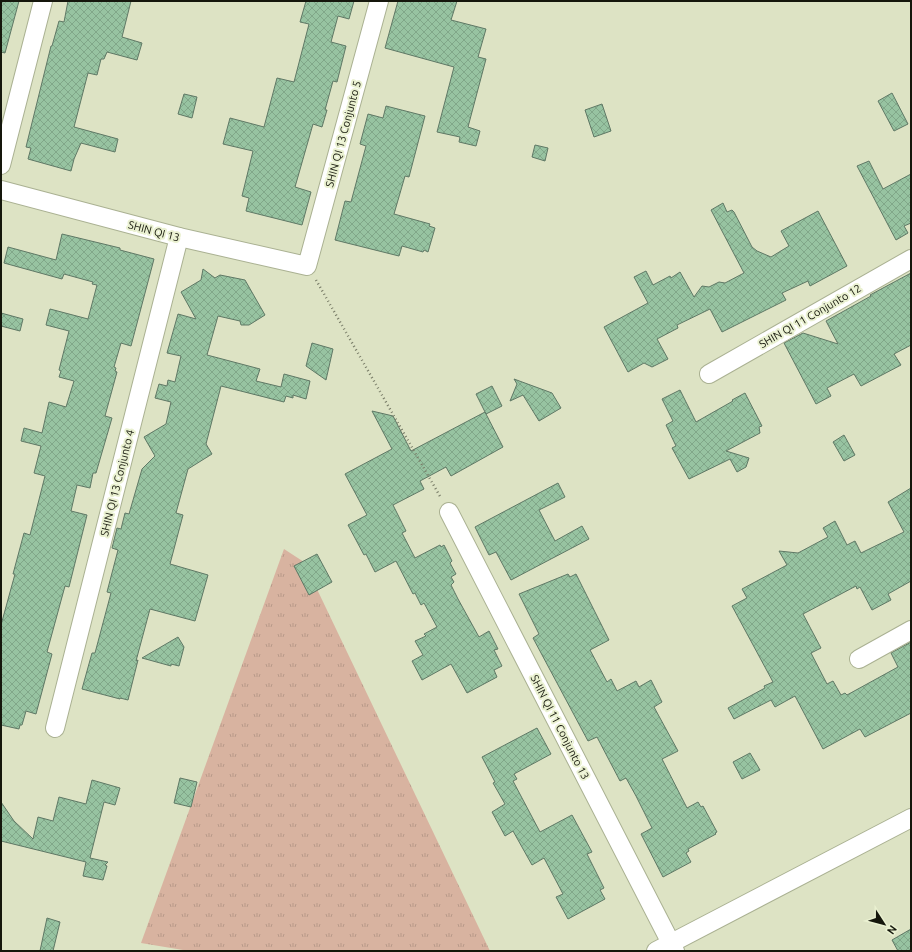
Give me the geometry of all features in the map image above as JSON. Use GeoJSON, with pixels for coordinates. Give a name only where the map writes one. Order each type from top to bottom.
{"type":"FeatureCollection","features":[{"type":"Feature","properties":{"kind":"street"},"geometry":{"type":"LineString","coordinates":[[1,165],[42,1]]}},
{"type":"Feature","properties":{"kind":"street","name":"SHIN QI 13 Conjunto 5"},"geometry":{"type":"LineString","coordinates":[[307,266],[378,1]]}},
{"type":"Feature","properties":{"kind":"street","name":"SHIN QI 13"},"geometry":{"type":"LineString","coordinates":[[1,190],[179,237],[307,266]]}},
{"type":"Feature","properties":{"kind":"street","name":"SHIN QI 13 Conjunto 4"},"geometry":{"type":"LineString","coordinates":[[55,728],[179,237]]}},
{"type":"Feature","properties":{"kind":"street","name":"SHIN QI 11 Conjunto 12"},"geometry":{"type":"LineString","coordinates":[[709,374],[911,259]]}},
{"type":"Feature","properties":{"kind":"street","name":"SHIN QI 11 Conjunto 13"},"geometry":{"type":"LineString","coordinates":[[449,512],[667,948]]}},
{"type":"Feature","properties":{"kind":"street"},"geometry":{"type":"LineString","coordinates":[[859,659],[911,630]]}},
{"type":"Feature","properties":{"kind":"street"},"geometry":{"type":"LineString","coordinates":[[667,948],[911,818]]}},
{"type":"Feature","properties":{"kind":"path"},"geometry":{"type":"LineString","coordinates":[[307,266],[449,512]]}},
{"type":"Feature","properties":{"kind":"green space"},"geometry":{"type":"Polygon","coordinates":[[[284,549],[304,562],[490,951],[189,951],[141,943],[284,549]]]}},
{"type":"Feature","properties":{"kind":"building"},"geometry":{"type":"Polygon","coordinates":[[[1,1],[19,1],[5,53],[1,52],[1,1]]]}},
{"type":"Feature","properties":{"kind":"building"},"geometry":{"type":"Polygon","coordinates":[[[68,1],[131,1],[122,37],[142,43],[137,60],[107,52],[104,59],[101,59],[97,75],[88,73],[74,127],[118,139],[115,152],[81,143],[74,159],[71,171],[28,159],[31,148],[26,147],[51,46],[59,21],[64,22],[68,1]]]}},
{"type":"Feature","properties":{"kind":"building"},"geometry":{"type":"Polygon","coordinates":[[[306,1],[354,1],[349,19],[338,16],[331,42],[346,46],[337,82],[333,81],[322,127],[313,124],[295,187],[311,192],[302,225],[246,211],[249,198],[242,196],[253,151],[223,144],[230,118],[264,127],[277,78],[294,82],[309,24],[300,22],[306,1]]]}},
{"type":"Feature","properties":{"kind":"building"},"geometry":{"type":"Polygon","coordinates":[[[398,1],[457,1],[451,20],[486,29],[478,57],[486,59],[468,127],[480,131],[476,146],[459,142],[460,137],[437,132],[454,67],[385,48],[398,1]]]}},
{"type":"Feature","properties":{"kind":"building"},"geometry":{"type":"Polygon","coordinates":[[[892,93],[908,124],[894,131],[878,101],[892,93]]]}},
{"type":"Feature","properties":{"kind":"building"},"geometry":{"type":"Polygon","coordinates":[[[184,94],[197,97],[192,118],[178,114],[184,94]]]}},
{"type":"Feature","properties":{"kind":"building"},"geometry":{"type":"Polygon","coordinates":[[[602,104],[611,131],[594,137],[585,110],[602,104]]]}},
{"type":"Feature","properties":{"kind":"building"},"geometry":{"type":"Polygon","coordinates":[[[386,106],[425,116],[409,177],[405,176],[394,214],[430,224],[429,226],[435,228],[428,252],[402,246],[399,256],[335,240],[345,201],[351,202],[366,146],[360,144],[368,114],[383,118],[386,106]]]}},
{"type":"Feature","properties":{"kind":"building"},"geometry":{"type":"Polygon","coordinates":[[[535,145],[548,148],[545,161],[532,157],[535,145]]]}},
{"type":"Feature","properties":{"kind":"building"},"geometry":{"type":"Polygon","coordinates":[[[869,161],[883,189],[911,174],[911,223],[904,226],[908,233],[896,240],[857,166],[869,161]]]}},
{"type":"Feature","properties":{"kind":"building"},"geometry":{"type":"Polygon","coordinates":[[[723,203],[727,212],[732,210],[734,212],[752,247],[757,251],[771,257],[789,246],[781,231],[818,211],[847,266],[810,286],[808,281],[782,293],[786,300],[722,332],[710,309],[677,325],[678,328],[657,339],[668,359],[652,367],[644,363],[628,372],[604,327],[648,303],[634,277],[646,271],[653,285],[670,276],[671,278],[680,272],[694,297],[702,286],[709,287],[719,282],[725,283],[744,273],[711,210],[723,203]]]}},
{"type":"Feature","properties":{"kind":"building"},"geometry":{"type":"Polygon","coordinates":[[[62,234],[120,248],[120,250],[154,259],[131,346],[121,343],[114,367],[116,368],[115,371],[117,372],[105,416],[112,418],[96,473],[93,473],[90,488],[77,485],[71,511],[87,515],[69,587],[65,586],[47,652],[52,654],[36,714],[26,711],[22,725],[20,725],[19,729],[1,725],[1,625],[15,574],[13,574],[24,533],[30,535],[45,476],[34,473],[41,446],[21,441],[24,428],[42,433],[49,402],[66,407],[74,381],[59,377],[61,371],[59,370],[69,331],[46,325],[50,309],[88,319],[97,285],[92,284],[93,282],[64,274],[62,279],[4,263],[8,247],[56,260],[62,234]]]}},
{"type":"Feature","properties":{"kind":"building"},"geometry":{"type":"Polygon","coordinates":[[[203,269],[215,278],[220,275],[245,280],[265,315],[249,325],[241,325],[240,321],[218,316],[207,355],[260,369],[256,381],[281,387],[284,374],[310,381],[306,399],[293,395],[293,398],[286,396],[284,402],[221,386],[206,444],[212,454],[188,469],[176,513],[183,515],[170,564],[208,575],[195,621],[150,609],[136,661],[138,660],[128,700],[120,699],[82,689],[92,653],[95,653],[111,593],[107,592],[118,550],[112,548],[117,528],[121,529],[125,513],[129,514],[142,469],[155,456],[144,437],[166,424],[171,402],[155,398],[159,384],[167,386],[168,380],[175,382],[181,356],[167,353],[178,314],[196,319],[181,292],[201,280],[203,269]]]}},
{"type":"Feature","properties":{"kind":"building"},"geometry":{"type":"Polygon","coordinates":[[[911,273],[911,345],[894,354],[901,365],[861,386],[854,374],[827,388],[831,396],[816,404],[784,343],[803,333],[838,344],[826,321],[911,273]]]}},
{"type":"Feature","properties":{"kind":"building"},"geometry":{"type":"Polygon","coordinates":[[[1,313],[23,319],[20,331],[1,326],[1,313]]]}},
{"type":"Feature","properties":{"kind":"building"},"geometry":{"type":"Polygon","coordinates":[[[312,343],[333,349],[326,380],[306,366],[312,343]]]}},
{"type":"Feature","properties":{"kind":"building"},"geometry":{"type":"Polygon","coordinates":[[[514,379],[552,393],[561,408],[539,421],[523,395],[510,401],[517,384],[514,379]]]}},
{"type":"Feature","properties":{"kind":"building"},"geometry":{"type":"Polygon","coordinates":[[[492,386],[502,406],[486,414],[476,394],[492,386]]]}},
{"type":"Feature","properties":{"kind":"building"},"geometry":{"type":"Polygon","coordinates":[[[680,390],[696,422],[745,393],[762,426],[759,427],[760,433],[726,451],[749,458],[746,467],[737,472],[730,459],[689,479],[672,448],[676,446],[666,425],[673,421],[662,399],[680,390]]]}},
{"type":"Feature","properties":{"kind":"building"},"geometry":{"type":"Polygon","coordinates":[[[372,411],[393,416],[411,451],[485,412],[503,447],[451,476],[446,467],[420,481],[424,489],[393,505],[406,531],[402,533],[415,558],[440,545],[441,547],[444,545],[452,561],[450,563],[456,574],[451,577],[454,582],[451,585],[458,599],[479,637],[489,631],[498,649],[494,650],[502,666],[494,670],[497,677],[467,693],[451,664],[422,680],[412,661],[423,655],[415,641],[426,636],[424,634],[437,627],[424,603],[421,605],[415,593],[413,594],[396,561],[375,572],[348,525],[367,515],[345,474],[392,449],[372,411]]]}},
{"type":"Feature","properties":{"kind":"building"},"geometry":{"type":"Polygon","coordinates":[[[844,435],[855,455],[844,461],[833,442],[844,435]]]}},
{"type":"Feature","properties":{"kind":"building"},"geometry":{"type":"Polygon","coordinates":[[[558,483],[565,497],[539,510],[555,541],[582,526],[589,539],[511,580],[496,552],[489,555],[475,527],[558,483]]]}},
{"type":"Feature","properties":{"kind":"building"},"geometry":{"type":"Polygon","coordinates":[[[911,488],[911,581],[888,594],[891,600],[872,610],[860,587],[857,589],[856,586],[803,614],[821,648],[811,653],[827,684],[833,681],[841,695],[845,693],[847,695],[898,667],[891,653],[911,642],[911,713],[865,737],[860,729],[823,749],[795,696],[775,707],[771,700],[734,719],[728,708],[773,682],[732,606],[747,598],[742,589],[787,565],[779,551],[798,553],[828,537],[823,528],[835,521],[847,545],[855,541],[861,553],[904,532],[888,502],[911,488]]]}},
{"type":"Feature","properties":{"kind":"building"},"geometry":{"type":"Polygon","coordinates":[[[317,554],[332,582],[309,595],[294,566],[317,554]]]}},
{"type":"Feature","properties":{"kind":"building"},"geometry":{"type":"Polygon","coordinates":[[[568,574],[570,577],[576,574],[609,640],[590,650],[607,682],[611,679],[617,691],[636,681],[639,687],[651,680],[662,702],[654,707],[678,751],[662,759],[687,808],[698,802],[701,807],[703,806],[717,832],[715,833],[716,834],[688,849],[689,851],[686,853],[691,862],[663,877],[641,834],[652,828],[636,796],[626,778],[620,781],[597,737],[588,741],[533,638],[539,634],[519,594],[568,574]]]}},
{"type":"Feature","properties":{"kind":"building"},"geometry":{"type":"Polygon","coordinates":[[[178,637],[184,647],[179,666],[171,664],[171,666],[142,658],[178,637]]]}},
{"type":"Feature","properties":{"kind":"building"},"geometry":{"type":"Polygon","coordinates":[[[537,728],[551,754],[514,774],[517,779],[513,781],[540,832],[572,815],[592,852],[587,854],[604,888],[600,890],[605,899],[568,919],[556,897],[563,894],[544,858],[532,865],[513,831],[505,836],[492,812],[505,804],[493,783],[495,782],[482,757],[537,728]]]}},
{"type":"Feature","properties":{"kind":"building"},"geometry":{"type":"Polygon","coordinates":[[[750,753],[760,770],[742,779],[733,762],[750,753]]]}},
{"type":"Feature","properties":{"kind":"building"},"geometry":{"type":"Polygon","coordinates":[[[180,778],[197,782],[191,807],[174,803],[180,778]]]}},
{"type":"Feature","properties":{"kind":"building"},"geometry":{"type":"Polygon","coordinates":[[[92,780],[120,788],[115,805],[104,802],[90,858],[108,862],[105,865],[107,866],[103,880],[83,876],[86,862],[1,841],[1,802],[14,821],[33,839],[38,817],[53,821],[59,797],[86,804],[92,780]]]}},
{"type":"Feature","properties":{"kind":"building"},"geometry":{"type":"Polygon","coordinates":[[[47,918],[60,922],[53,951],[40,951],[47,918]]]}},
{"type":"Feature","properties":{"kind":"building"},"geometry":{"type":"Polygon","coordinates":[[[911,929],[911,951],[898,951],[892,940],[911,929]]]}}]}
